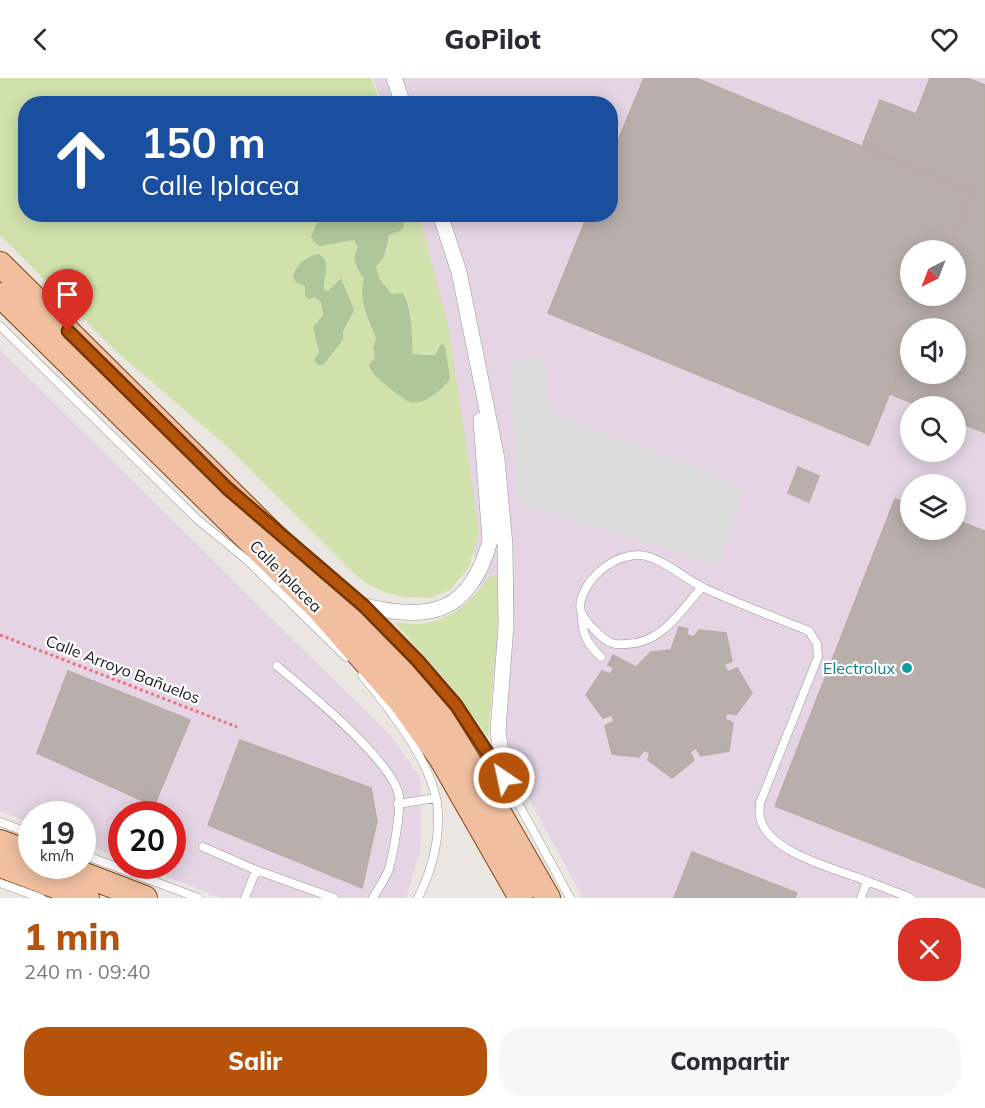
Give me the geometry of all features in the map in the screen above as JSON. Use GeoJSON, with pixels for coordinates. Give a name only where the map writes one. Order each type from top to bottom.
{"type":"FeatureCollection","features":[{"type":"Feature","properties":{"kind":"main road","name":"Calle Iplacea"},"geometry":{"type":"LineString","coordinates":[[0,264],[354,615],[441,717],[548,898]]}},
{"type":"Feature","properties":{"kind":"main road","name":"Calle Iplacea"},"geometry":{"type":"LineString","coordinates":[[0,296],[319,609],[402,704],[441,758],[521,898]]}},
{"type":"Feature","properties":{"kind":"main road"},"geometry":{"type":"LineString","coordinates":[[0,842],[18,849]]}},
{"type":"Feature","properties":{"kind":"main road"},"geometry":{"type":"LineString","coordinates":[[0,865],[87,898]]}},
{"type":"Feature","properties":{"kind":"main road"},"geometry":{"type":"LineString","coordinates":[[95,879],[145,898]]}},
{"type":"Feature","properties":{"kind":"street"},"geometry":{"type":"LineString","coordinates":[[394,78],[400,96]]}},
{"type":"Feature","properties":{"kind":"street"},"geometry":{"type":"LineString","coordinates":[[443,222],[459,272],[497,459],[505,545],[506,626],[498,730],[504,778]]}},
{"type":"Feature","properties":{"kind":"street"},"geometry":{"type":"LineString","coordinates":[[364,606],[393,613],[428,613],[454,603],[473,583],[484,559],[490,541],[476,358]]}},
{"type":"Feature","properties":{"kind":"lane"},"geometry":{"type":"LineString","coordinates":[[0,326],[198,520],[247,560],[307,617],[353,665],[411,740],[432,783],[438,812],[436,840],[428,877],[418,898]]}},
{"type":"Feature","properties":{"kind":"lane"},"geometry":{"type":"LineString","coordinates":[[228,489],[314,562]]}},
{"type":"Feature","properties":{"kind":"lane"},"geometry":{"type":"LineString","coordinates":[[601,657],[586,639],[582,629],[580,602],[590,580],[599,570],[619,560],[639,555],[652,558],[702,587],[809,631],[817,644],[818,657],[760,803],[760,817],[768,833],[778,844],[806,858],[911,898]]}},
{"type":"Feature","properties":{"kind":"lane"},"geometry":{"type":"LineString","coordinates":[[331,577],[364,606],[418,661],[456,705],[504,778],[570,898]]}},
{"type":"Feature","properties":{"kind":"lane"},"geometry":{"type":"LineString","coordinates":[[582,617],[601,637],[613,644],[633,645],[646,642],[660,633],[702,587]]}},
{"type":"Feature","properties":{"kind":"lane"},"geometry":{"type":"LineString","coordinates":[[277,666],[318,700],[381,762],[399,795],[398,818],[388,870],[374,898]]}},
{"type":"Feature","properties":{"kind":"lane"},"geometry":{"type":"LineString","coordinates":[[398,804],[435,798]]}},
{"type":"Feature","properties":{"kind":"lane"},"geometry":{"type":"LineString","coordinates":[[0,822],[18,829]]}},
{"type":"Feature","properties":{"kind":"lane"},"geometry":{"type":"LineString","coordinates":[[203,848],[334,898]]}},
{"type":"Feature","properties":{"kind":"lane"},"geometry":{"type":"LineString","coordinates":[[96,859],[198,898]]}},
{"type":"Feature","properties":{"kind":"lane"},"geometry":{"type":"LineString","coordinates":[[245,898],[256,870]]}},
{"type":"Feature","properties":{"kind":"lane"},"geometry":{"type":"LineString","coordinates":[[861,898],[867,881]]}},
{"type":"Feature","properties":{"kind":"lane"},"geometry":{"type":"LineString","coordinates":[[0,883],[40,898]]}},
{"type":"Feature","properties":{"kind":"path","name":"Calle Arroyo Bañuelos"},"geometry":{"type":"LineString","coordinates":[[0,635],[237,727]]}},
{"type":"Feature","properties":{"kind":"shaded area"},"geometry":{"type":"Polygon","coordinates":[[[373,78],[985,78],[985,898],[583,898],[513,769],[484,612],[419,222],[618,222],[618,96],[379,96],[373,78]]]}},
{"type":"Feature","properties":{"kind":"shaded area"},"geometry":{"type":"Polygon","coordinates":[[[0,350],[390,735],[421,779],[421,847],[406,898],[221,898],[172,879],[186,879],[186,801],[108,801],[108,854],[96,848],[96,801],[18,801],[18,818],[0,811],[0,350]]]}},
{"type":"Feature","properties":{"kind":"shaded area"},"geometry":{"type":"Polygon","coordinates":[[[544,356],[547,402],[553,414],[692,466],[743,490],[718,565],[516,502],[510,360],[544,356]]]}},
{"type":"Feature","properties":{"kind":"green space"},"geometry":{"type":"Polygon","coordinates":[[[0,78],[371,78],[377,96],[18,96],[18,222],[318,222],[320,246],[354,240],[358,247],[355,264],[364,279],[368,321],[376,338],[373,347],[375,358],[371,371],[401,396],[425,402],[438,347],[435,355],[413,354],[409,305],[401,293],[392,294],[379,278],[376,266],[387,251],[389,235],[396,232],[406,222],[421,222],[448,324],[479,531],[469,567],[450,590],[429,598],[386,593],[368,584],[351,571],[229,448],[117,352],[0,235],[0,78]],[[325,273],[302,284],[305,286],[305,296],[313,297],[321,302],[323,315],[313,327],[319,352],[334,350],[343,340],[343,332],[348,324],[324,289],[325,273]]]}},
{"type":"Feature","properties":{"kind":"green space"},"geometry":{"type":"Polygon","coordinates":[[[405,222],[402,230],[389,235],[384,256],[376,266],[379,278],[392,294],[402,293],[408,304],[413,354],[435,355],[441,344],[445,346],[450,378],[429,398],[417,403],[406,400],[376,377],[372,371],[369,365],[375,358],[373,347],[376,338],[363,301],[364,279],[355,263],[358,247],[354,240],[320,246],[311,237],[317,223],[405,222]]]}},
{"type":"Feature","properties":{"kind":"green space"},"geometry":{"type":"Polygon","coordinates":[[[318,254],[324,258],[325,262],[324,289],[328,291],[341,278],[354,310],[343,332],[343,340],[323,365],[318,365],[314,360],[319,352],[313,327],[323,315],[321,302],[314,297],[309,299],[305,296],[305,286],[297,283],[293,278],[302,262],[318,254]]]}},
{"type":"Feature","properties":{"kind":"green space"},"geometry":{"type":"Polygon","coordinates":[[[490,575],[500,579],[488,737],[451,686],[395,623],[418,624],[450,614],[468,601],[490,575]]]}},
{"type":"Feature","properties":{"kind":"building"},"geometry":{"type":"Polygon","coordinates":[[[644,78],[696,78],[972,192],[953,240],[900,240],[900,306],[926,306],[921,318],[900,318],[900,368],[869,445],[548,313],[585,222],[618,222],[618,141],[644,78]]]}},
{"type":"Feature","properties":{"kind":"building"},"geometry":{"type":"Polygon","coordinates":[[[930,78],[967,78],[985,85],[985,433],[966,425],[966,396],[900,396],[900,398],[890,394],[900,368],[900,384],[966,384],[966,318],[921,318],[926,306],[966,306],[966,240],[953,240],[972,192],[862,146],[880,100],[916,114],[930,78]]]}},
{"type":"Feature","properties":{"kind":"building"},"geometry":{"type":"Polygon","coordinates":[[[798,467],[819,476],[809,502],[788,493],[798,467]]]}},
{"type":"Feature","properties":{"kind":"building","name":"Electrolux"},"geometry":{"type":"Polygon","coordinates":[[[895,499],[900,501],[900,540],[966,540],[966,524],[985,531],[985,888],[775,806],[895,499]]]}},
{"type":"Feature","properties":{"kind":"building"},"geometry":{"type":"Polygon","coordinates":[[[679,627],[688,629],[687,635],[694,637],[699,630],[726,633],[732,661],[724,665],[728,672],[737,668],[752,693],[736,715],[727,713],[725,719],[733,723],[729,751],[701,756],[696,748],[690,752],[694,760],[672,778],[648,760],[650,753],[644,750],[639,757],[612,754],[605,726],[614,721],[612,715],[603,718],[586,695],[602,671],[610,674],[614,668],[608,665],[613,655],[636,667],[651,652],[671,650],[679,627]]]}},
{"type":"Feature","properties":{"kind":"building"},"geometry":{"type":"Polygon","coordinates":[[[68,671],[190,720],[156,801],[143,801],[37,753],[68,671]]]}},
{"type":"Feature","properties":{"kind":"building"},"geometry":{"type":"Polygon","coordinates":[[[240,740],[371,788],[377,821],[362,888],[208,825],[240,740]]]}},
{"type":"Feature","properties":{"kind":"building"},"geometry":{"type":"Polygon","coordinates":[[[692,852],[797,893],[795,898],[674,898],[692,852]]]}},
{"type":"Feature","properties":{"kind":"place","name":"Electrolux"},"geometry":{"type":"Point","coordinates":[907,668]}},
{"type":"Feature","properties":{"kind":"route"},"geometry":{"type":"LineString","coordinates":[[68,331],[228,489],[364,606],[418,661],[456,705],[504,778]]}}]}
